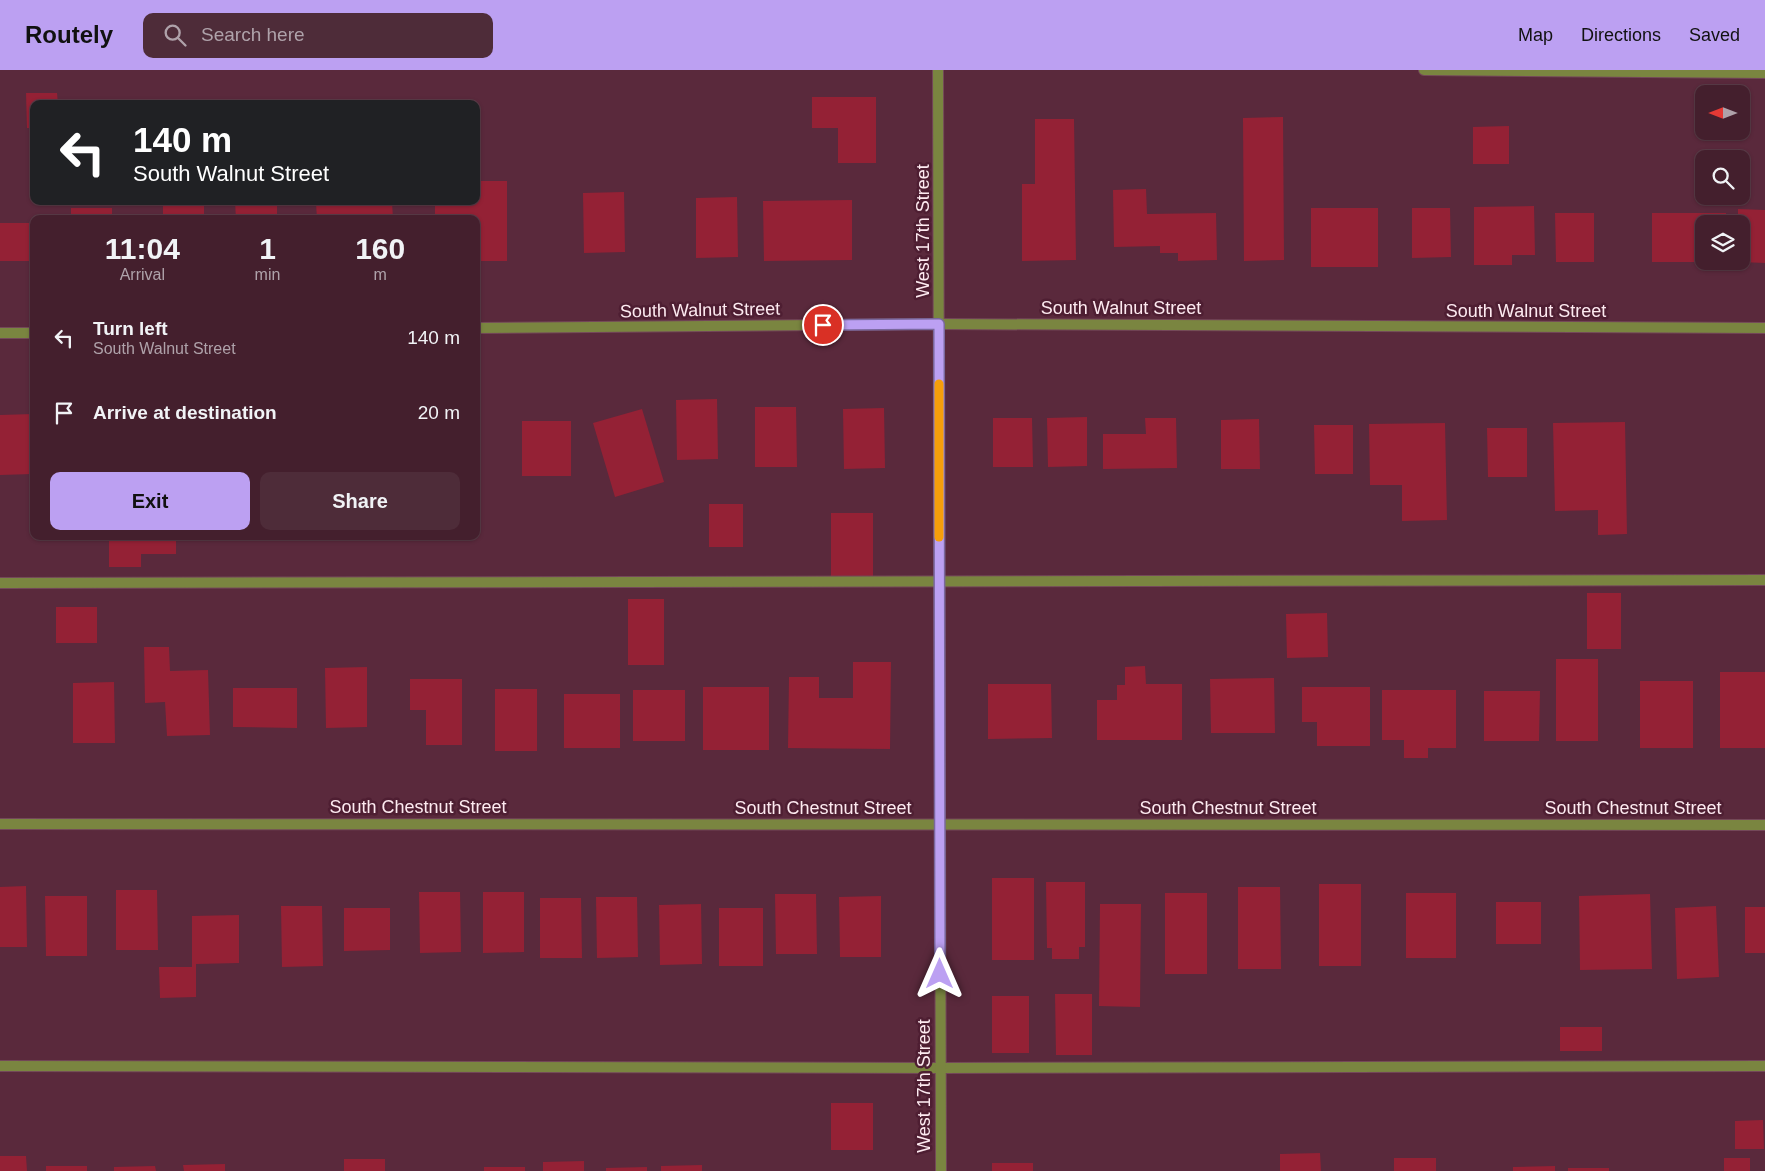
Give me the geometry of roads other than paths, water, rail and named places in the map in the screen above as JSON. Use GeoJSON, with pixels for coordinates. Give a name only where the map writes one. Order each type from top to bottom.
{"type":"FeatureCollection","features":[{"type":"Feature","properties":{"kind":"street","name":"West 17th Street"},"geometry":{"type":"LineString","coordinates":[[938,70],[941,1171]]}},
{"type":"Feature","properties":{"kind":"street"},"geometry":{"type":"LineString","coordinates":[[1424,70],[1765,73]]}},
{"type":"Feature","properties":{"kind":"street","name":"South Walnut Street"},"geometry":{"type":"LineString","coordinates":[[480,328],[939,324],[1765,328]]}},
{"type":"Feature","properties":{"kind":"street"},"geometry":{"type":"LineString","coordinates":[[0,333],[30,333]]}},
{"type":"Feature","properties":{"kind":"street"},"geometry":{"type":"LineString","coordinates":[[0,583],[1765,580]]}},
{"type":"Feature","properties":{"kind":"street","name":"South Chestnut Street"},"geometry":{"type":"LineString","coordinates":[[0,824],[1765,825]]}},
{"type":"Feature","properties":{"kind":"street"},"geometry":{"type":"LineString","coordinates":[[0,1066],[940,1068],[1765,1066]]}}]}
